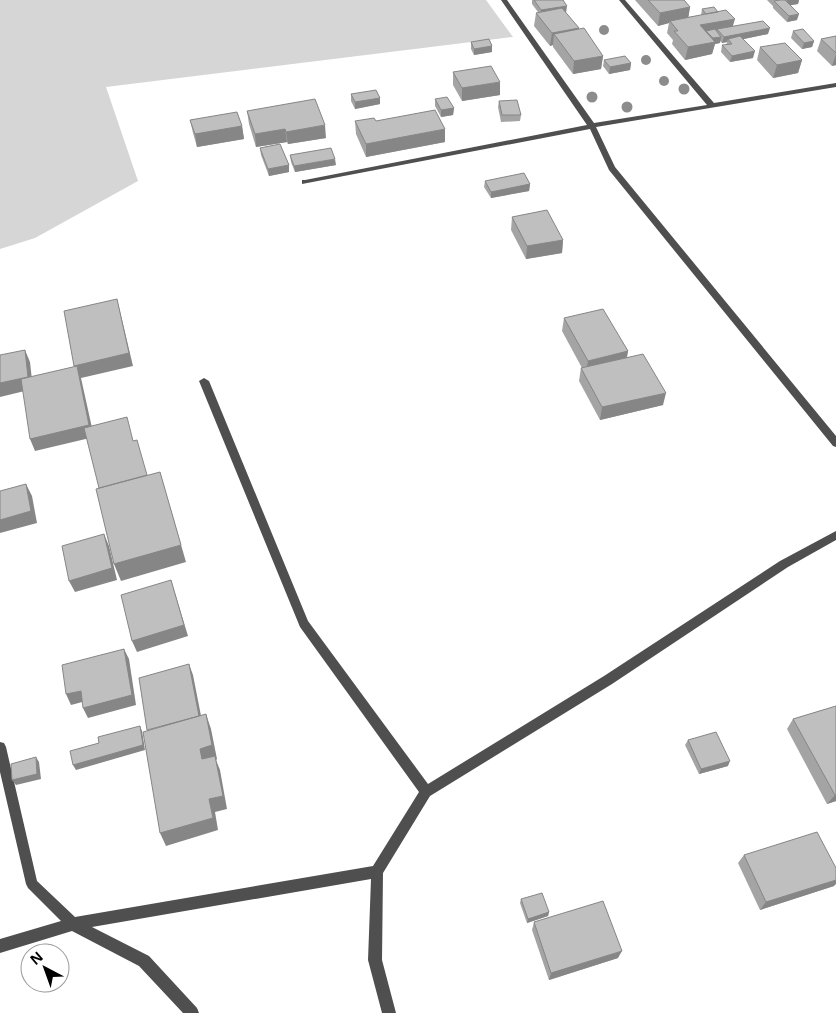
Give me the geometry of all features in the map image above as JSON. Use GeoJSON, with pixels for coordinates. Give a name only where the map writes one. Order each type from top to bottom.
{"type":"FeatureCollection","features":[{"type":"Feature","properties":{"kind":"street"},"geometry":{"type":"LineString","coordinates":[[504,0],[592,126],[612,168],[836,443]]}},
{"type":"Feature","properties":{"kind":"street"},"geometry":{"type":"LineString","coordinates":[[622,0],[711,105]]}},
{"type":"Feature","properties":{"kind":"street"},"geometry":{"type":"LineString","coordinates":[[304,182],[592,126],[836,85]]}},
{"type":"Feature","properties":{"kind":"street"},"geometry":{"type":"LineString","coordinates":[[204,381],[304,624],[426,792]]}},
{"type":"Feature","properties":{"kind":"street"},"geometry":{"type":"LineString","coordinates":[[389,1013],[375,960],[377,872],[426,792],[608,680],[784,564],[836,535]]}},
{"type":"Feature","properties":{"kind":"street"},"geometry":{"type":"LineString","coordinates":[[0,748],[32,884],[72,924],[144,961],[192,1013]]}},
{"type":"Feature","properties":{"kind":"street"},"geometry":{"type":"LineString","coordinates":[[0,946],[72,924],[377,872]]}},
{"type":"Feature","properties":{"kind":"shaded area"},"geometry":{"type":"Polygon","coordinates":[[[0,0],[486,0],[513,37],[106,87],[138,181],[35,238],[0,249],[0,0]]]}},
{"type":"Feature","properties":{"kind":"building"},"geometry":{"type":"Polygon","coordinates":[[[534,0],[563,0],[567,6],[541,10],[534,0]]]}},
{"type":"Feature","properties":{"kind":"building"},"geometry":{"type":"Polygon","coordinates":[[[648,0],[684,0],[690,7],[660,13],[648,0]]]}},
{"type":"Feature","properties":{"kind":"building"},"geometry":{"type":"Polygon","coordinates":[[[785,0],[799,14],[789,16],[774,1],[785,0]]]}},
{"type":"Feature","properties":{"kind":"building"},"geometry":{"type":"Polygon","coordinates":[[[714,7],[718,12],[706,14],[702,9],[714,7]]]}},
{"type":"Feature","properties":{"kind":"building"},"geometry":{"type":"Polygon","coordinates":[[[562,8],[579,28],[552,33],[536,13],[562,8]]]}},
{"type":"Feature","properties":{"kind":"building"},"geometry":{"type":"Polygon","coordinates":[[[726,10],[735,19],[700,25],[715,42],[688,47],[674,31],[678,31],[670,21],[726,10]]]}},
{"type":"Feature","properties":{"kind":"building"},"geometry":{"type":"Polygon","coordinates":[[[763,21],[770,28],[724,37],[717,29],[763,21]]]}},
{"type":"Feature","properties":{"kind":"building"},"geometry":{"type":"Polygon","coordinates":[[[584,28],[603,56],[574,61],[554,34],[584,28]]]}},
{"type":"Feature","properties":{"kind":"building"},"geometry":{"type":"Polygon","coordinates":[[[715,29],[721,37],[713,38],[706,31],[715,29]]]}},
{"type":"Feature","properties":{"kind":"building"},"geometry":{"type":"Polygon","coordinates":[[[803,29],[814,41],[804,43],[793,31],[803,29]]]}},
{"type":"Feature","properties":{"kind":"building"},"geometry":{"type":"Polygon","coordinates":[[[740,36],[755,51],[732,56],[722,45],[732,44],[728,39],[740,36]]]}},
{"type":"Feature","properties":{"kind":"building"},"geometry":{"type":"Polygon","coordinates":[[[836,36],[836,53],[821,39],[836,36]]]}},
{"type":"Feature","properties":{"kind":"building"},"geometry":{"type":"Polygon","coordinates":[[[489,39],[492,46],[474,49],[471,42],[489,39]]]}},
{"type":"Feature","properties":{"kind":"building"},"geometry":{"type":"Polygon","coordinates":[[[785,43],[802,60],[777,65],[760,47],[785,43]]]}},
{"type":"Feature","properties":{"kind":"building"},"geometry":{"type":"Polygon","coordinates":[[[625,56],[631,63],[610,67],[604,60],[625,56]]]}},
{"type":"Feature","properties":{"kind":"building"},"geometry":{"type":"Polygon","coordinates":[[[491,66],[500,82],[462,88],[453,72],[491,66]]]}},
{"type":"Feature","properties":{"kind":"building"},"geometry":{"type":"Polygon","coordinates":[[[376,90],[380,98],[355,102],[351,94],[376,90]]]}},
{"type":"Feature","properties":{"kind":"building"},"geometry":{"type":"Polygon","coordinates":[[[447,97],[454,108],[441,110],[435,99],[447,97]]]}},
{"type":"Feature","properties":{"kind":"building"},"geometry":{"type":"Polygon","coordinates":[[[315,99],[325,125],[286,132],[285,129],[255,134],[247,111],[315,99]]]}},
{"type":"Feature","properties":{"kind":"building"},"geometry":{"type":"Polygon","coordinates":[[[517,100],[521,115],[502,115],[499,101],[517,100]]]}},
{"type":"Feature","properties":{"kind":"building"},"geometry":{"type":"Polygon","coordinates":[[[435,110],[445,129],[366,144],[355,121],[374,118],[376,121],[435,110]]]}},
{"type":"Feature","properties":{"kind":"building"},"geometry":{"type":"Polygon","coordinates":[[[237,112],[242,126],[195,134],[190,120],[237,112]]]}},
{"type":"Feature","properties":{"kind":"building"},"geometry":{"type":"Polygon","coordinates":[[[280,144],[289,165],[268,169],[260,148],[280,144]]]}},
{"type":"Feature","properties":{"kind":"building"},"geometry":{"type":"Polygon","coordinates":[[[331,148],[335,159],[294,166],[290,155],[331,148]]]}},
{"type":"Feature","properties":{"kind":"building"},"geometry":{"type":"Polygon","coordinates":[[[524,173],[530,184],[491,192],[485,181],[524,173]]]}},
{"type":"Feature","properties":{"kind":"building"},"geometry":{"type":"Polygon","coordinates":[[[547,210],[563,240],[527,246],[512,217],[547,210]]]}},
{"type":"Feature","properties":{"kind":"building"},"geometry":{"type":"Polygon","coordinates":[[[117,299],[129,353],[74,366],[64,311],[117,299]]]}},
{"type":"Feature","properties":{"kind":"building"},"geometry":{"type":"Polygon","coordinates":[[[603,309],[628,351],[588,361],[564,318],[603,309]]]}},
{"type":"Feature","properties":{"kind":"building"},"geometry":{"type":"Polygon","coordinates":[[[25,350],[28,377],[0,383],[0,355],[25,350]]]}},
{"type":"Feature","properties":{"kind":"building"},"geometry":{"type":"Polygon","coordinates":[[[643,354],[666,393],[602,407],[581,368],[643,354]]]}},
{"type":"Feature","properties":{"kind":"building"},"geometry":{"type":"Polygon","coordinates":[[[77,366],[89,425],[30,439],[21,379],[77,366]]]}},
{"type":"Feature","properties":{"kind":"building"},"geometry":{"type":"Polygon","coordinates":[[[127,417],[133,441],[137,440],[147,475],[99,488],[84,428],[127,417]]]}},
{"type":"Feature","properties":{"kind":"building"},"geometry":{"type":"Polygon","coordinates":[[[160,472],[181,545],[114,564],[96,489],[160,472]]]}},
{"type":"Feature","properties":{"kind":"building"},"geometry":{"type":"Polygon","coordinates":[[[26,484],[31,511],[0,520],[0,491],[26,484]]]}},
{"type":"Feature","properties":{"kind":"building"},"geometry":{"type":"Polygon","coordinates":[[[104,534],[112,568],[69,581],[62,546],[104,534]]]}},
{"type":"Feature","properties":{"kind":"building"},"geometry":{"type":"Polygon","coordinates":[[[171,580],[184,625],[132,641],[121,595],[171,580]]]}},
{"type":"Feature","properties":{"kind":"building"},"geometry":{"type":"Polygon","coordinates":[[[124,649],[132,695],[83,708],[81,691],[66,694],[62,665],[124,649]]]}},
{"type":"Feature","properties":{"kind":"building"},"geometry":{"type":"Polygon","coordinates":[[[189,664],[199,716],[147,730],[139,678],[189,664]]]}},
{"type":"Feature","properties":{"kind":"building"},"geometry":{"type":"Polygon","coordinates":[[[836,706],[836,795],[835,795],[793,719],[836,706]]]}},
{"type":"Feature","properties":{"kind":"building"},"geometry":{"type":"Polygon","coordinates":[[[206,714],[212,745],[200,749],[202,759],[215,756],[223,796],[209,799],[213,818],[160,833],[143,732],[206,714]]]}},
{"type":"Feature","properties":{"kind":"building"},"geometry":{"type":"Polygon","coordinates":[[[140,726],[143,745],[73,765],[70,751],[99,743],[98,737],[140,726]]]}},
{"type":"Feature","properties":{"kind":"building"},"geometry":{"type":"Polygon","coordinates":[[[716,732],[730,761],[701,769],[688,740],[716,732]]]}},
{"type":"Feature","properties":{"kind":"building"},"geometry":{"type":"Polygon","coordinates":[[[36,757],[37,774],[12,780],[11,764],[36,757]]]}},
{"type":"Feature","properties":{"kind":"building"},"geometry":{"type":"Polygon","coordinates":[[[817,832],[836,868],[836,880],[766,902],[744,855],[817,832]]]}},
{"type":"Feature","properties":{"kind":"building"},"geometry":{"type":"Polygon","coordinates":[[[542,893],[549,912],[528,919],[521,899],[542,893]]]}},
{"type":"Feature","properties":{"kind":"building"},"geometry":{"type":"Polygon","coordinates":[[[603,901],[622,951],[551,973],[534,922],[603,901]]]}}]}
